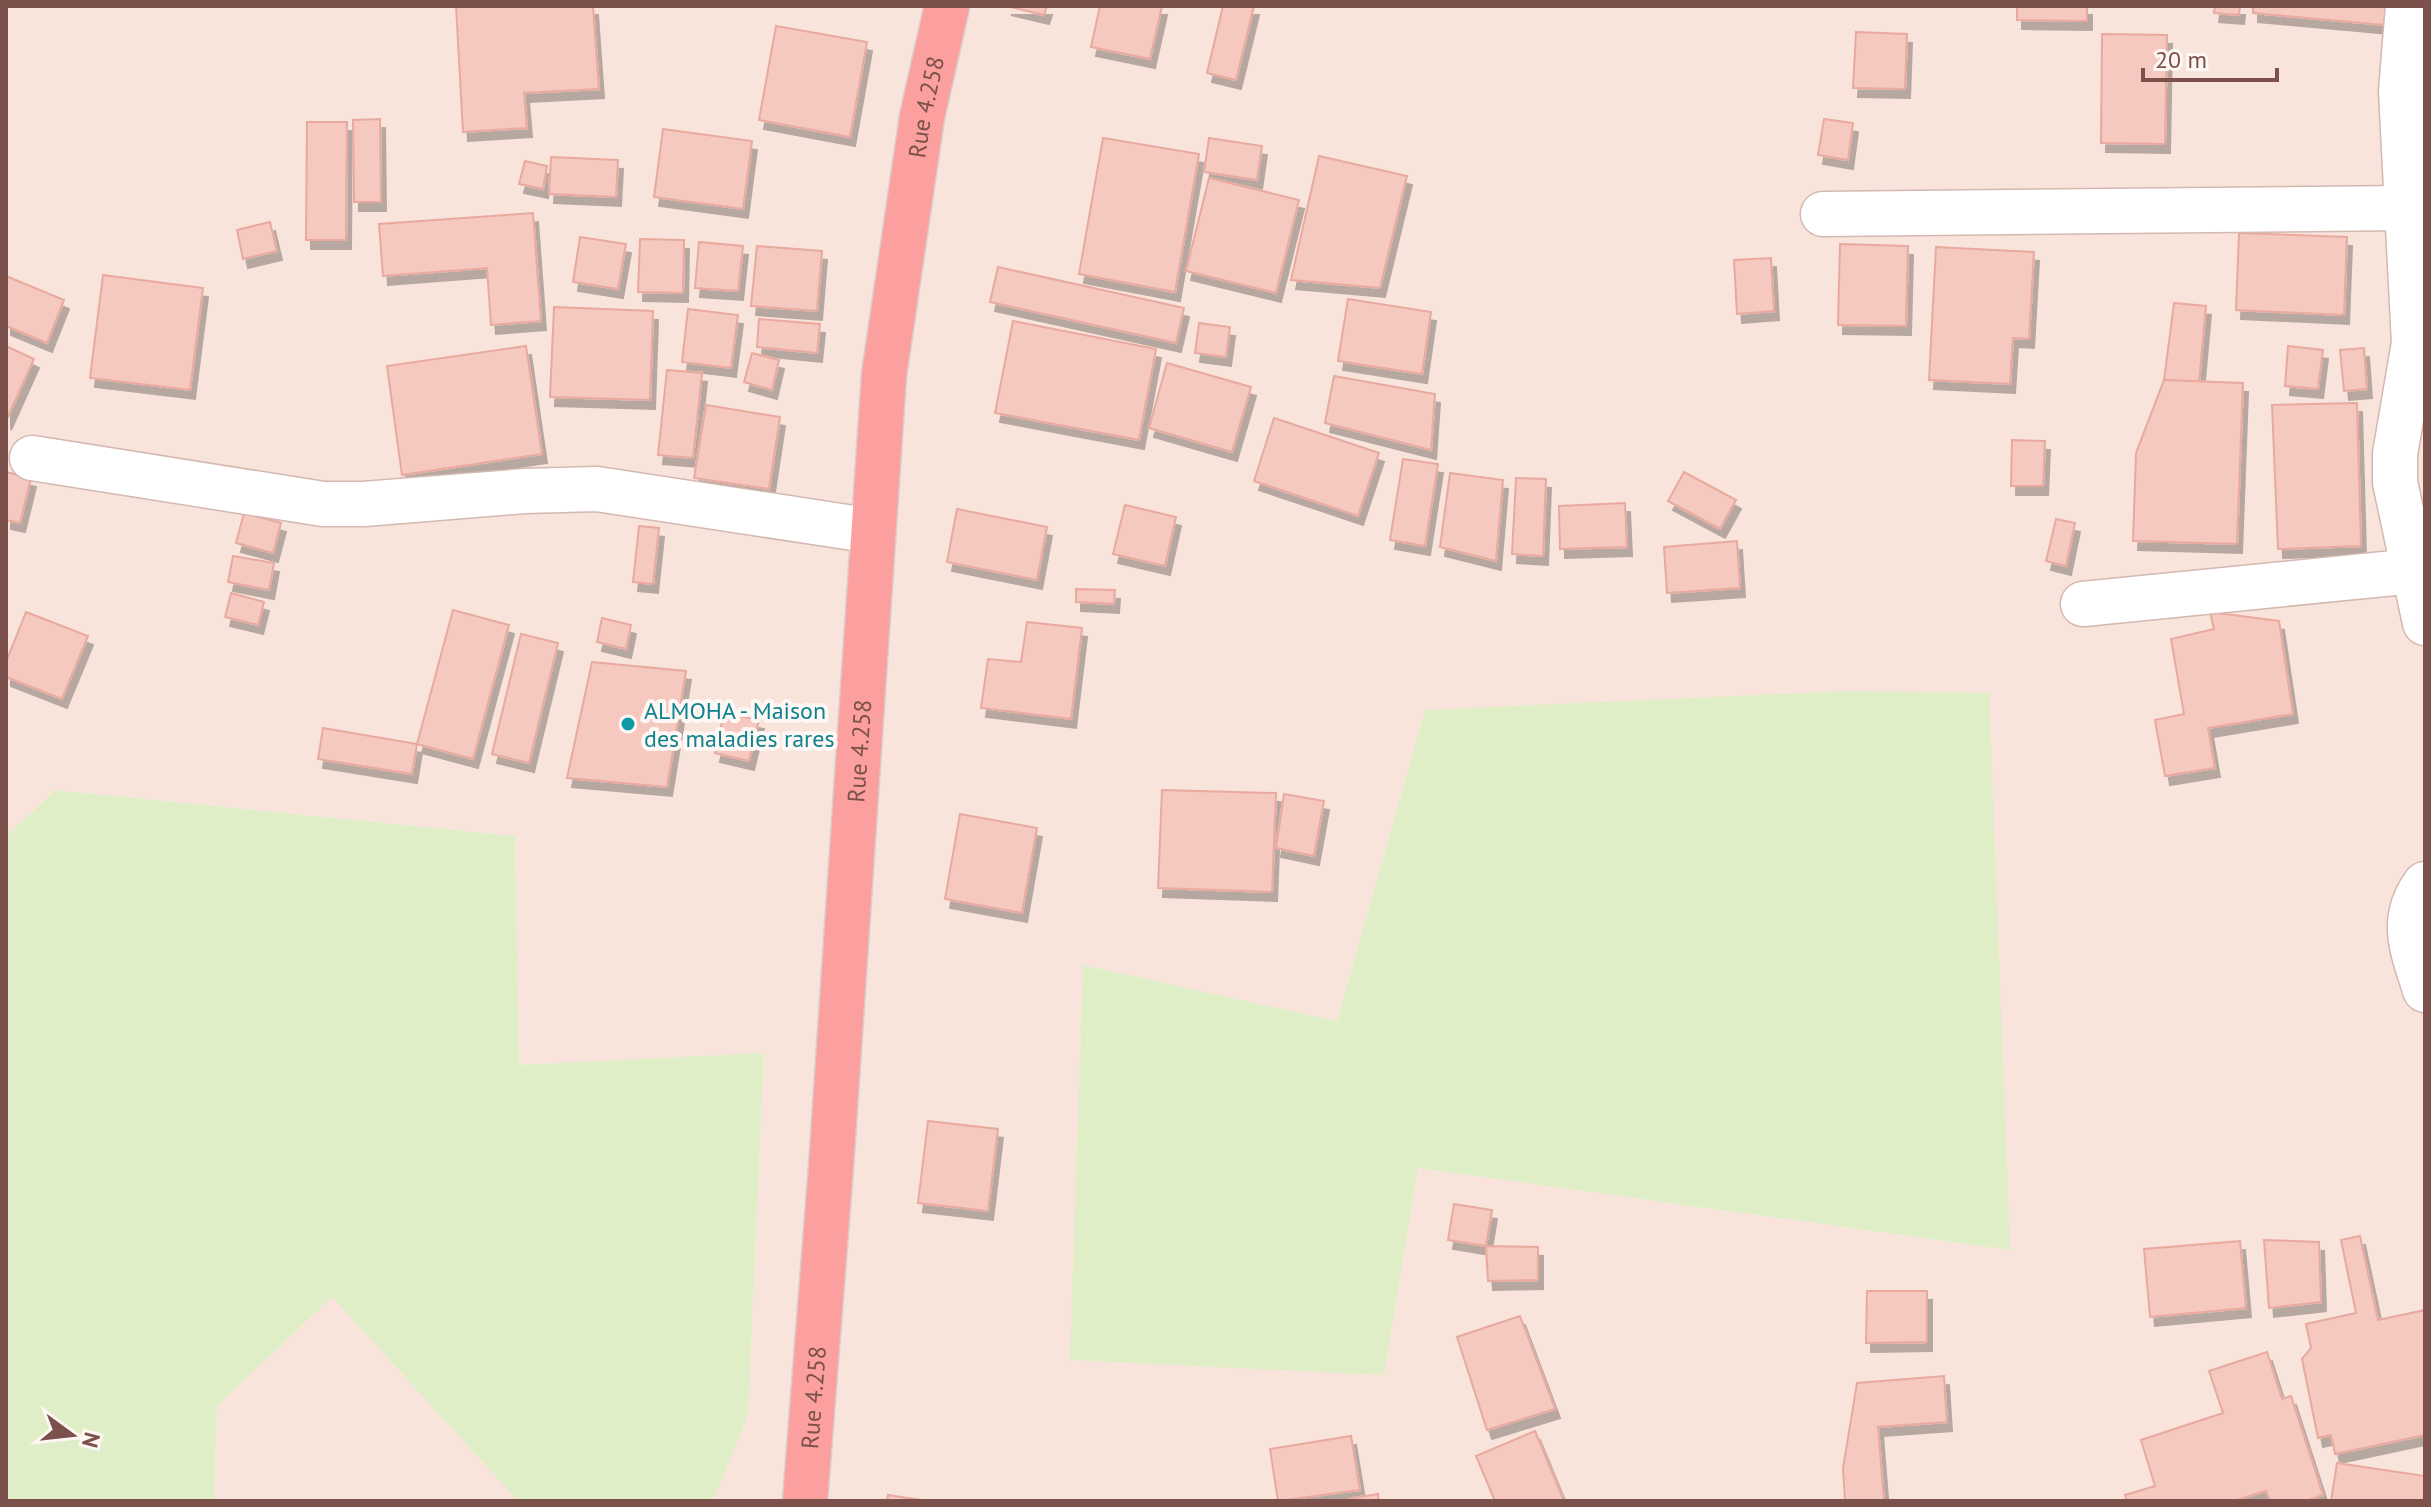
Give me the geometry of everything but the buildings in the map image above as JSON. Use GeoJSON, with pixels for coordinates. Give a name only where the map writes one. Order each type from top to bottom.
{"type":"FeatureCollection","features":[{"type":"Feature","properties":{"kind":"highway","name":"Rue 4.258"},"geometry":{"type":"LineString","coordinates":[[805,1501],[831,1167],[884,375],[922,117],[947,6]]}},
{"type":"Feature","properties":{"kind":"street"},"geometry":{"type":"LineString","coordinates":[[2408,6],[2401,91],[2414,343],[2395,454],[2395,482],[2425,623]]}},
{"type":"Feature","properties":{"kind":"street"},"geometry":{"type":"LineString","coordinates":[[1823,214],[2407,208]]}},
{"type":"Feature","properties":{"kind":"street"},"geometry":{"type":"LineString","coordinates":[[32,458],[323,504],[597,489],[873,531]]}},
{"type":"Feature","properties":{"kind":"street"},"geometry":{"type":"LineString","coordinates":[[2083,604],[2414,571]]}},
{"type":"Feature","properties":{"kind":"street"},"geometry":{"type":"LineString","coordinates":[[2425,884],[2414,900],[2409,915],[2409,928],[2425,990]]}},
{"type":"Feature","properties":{"kind":"shaded area"},"geometry":{"type":"Polygon","coordinates":[[[6,6],[2425,6],[2425,1501],[713,1501],[748,1416],[764,1054],[519,1065],[515,836],[55,790],[6,837],[6,6]],[[1425,710],[1337,1021],[1083,965],[1071,1360],[1384,1374],[1418,1168],[2010,1250],[1425,710]]]}},
{"type":"Feature","properties":{"kind":"shaded area"},"geometry":{"type":"Polygon","coordinates":[[[332,1297],[518,1501],[214,1501],[217,1406],[332,1297]]]}},
{"type":"Feature","properties":{"kind":"green space"},"geometry":{"type":"Polygon","coordinates":[[[1849,691],[1989,693],[2010,1250],[1418,1168],[1384,1375],[1070,1360],[1083,965],[1337,1021],[1425,710],[1849,691]]]}},
{"type":"Feature","properties":{"kind":"green space"},"geometry":{"type":"Polygon","coordinates":[[[55,790],[515,836],[519,1065],[764,1053],[748,1416],[713,1501],[518,1501],[332,1297],[217,1406],[214,1501],[6,1501],[6,837],[55,790]]]}},
{"type":"Feature","properties":{"kind":"place","name":"ALMOHA - Maison des maladies rares"},"geometry":{"type":"Point","coordinates":[628,724]}}]}
